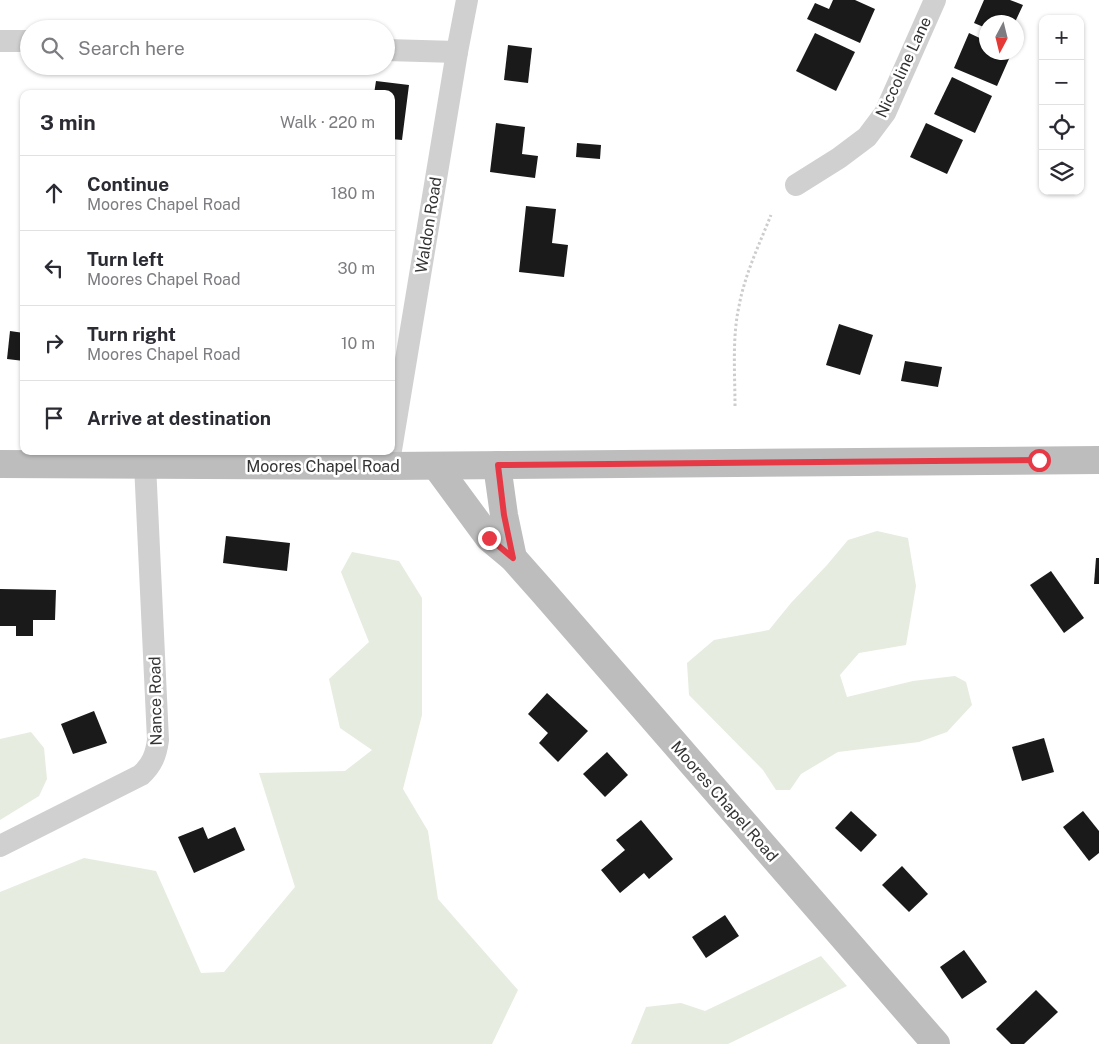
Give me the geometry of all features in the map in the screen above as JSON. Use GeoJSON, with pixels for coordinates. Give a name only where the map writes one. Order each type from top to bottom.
{"type":"FeatureCollection","features":[{"type":"Feature","properties":{"kind":"main road","name":"Moores Chapel Road"},"geometry":{"type":"LineString","coordinates":[[0,464],[144,464],[391,456],[436,466],[1099,460]]}},
{"type":"Feature","properties":{"kind":"main road","name":"Moores Chapel Road"},"geometry":{"type":"LineString","coordinates":[[498,465],[504,515],[513,558]]}},
{"type":"Feature","properties":{"kind":"main road","name":"Moores Chapel Road"},"geometry":{"type":"LineString","coordinates":[[436,466],[489,538],[513,558],[936,1044]]}},
{"type":"Feature","properties":{"kind":"street","name":"Waldon Road"},"geometry":{"type":"LineString","coordinates":[[395,432],[467,0]]}},
{"type":"Feature","properties":{"kind":"street","name":"Niccoline Lane"},"geometry":{"type":"LineString","coordinates":[[796,185],[839,158],[867,137],[885,113],[935,0]]}},
{"type":"Feature","properties":{"kind":"street"},"geometry":{"type":"LineString","coordinates":[[0,40],[20,41]]}},
{"type":"Feature","properties":{"kind":"street"},"geometry":{"type":"LineString","coordinates":[[395,50],[457,52]]}},
{"type":"Feature","properties":{"kind":"street","name":"Nance Road"},"geometry":{"type":"LineString","coordinates":[[0,846],[141,775],[150,768],[156,754],[158,740],[144,464]]}},
{"type":"Feature","properties":{"kind":"path"},"geometry":{"type":"LineString","coordinates":[[735,406],[735,337],[738,308],[744,282],[771,215]]}},
{"type":"Feature","properties":{"kind":"shaded area"},"geometry":{"type":"Polygon","coordinates":[[[877,531],[908,538],[916,586],[906,645],[859,653],[840,675],[847,697],[913,681],[955,676],[966,682],[972,705],[947,732],[919,742],[838,752],[801,774],[790,790],[776,790],[763,770],[689,695],[687,663],[714,640],[769,630],[848,540],[877,531]]]}},
{"type":"Feature","properties":{"kind":"shaded area"},"geometry":{"type":"Polygon","coordinates":[[[352,552],[399,561],[422,598],[422,715],[403,789],[428,831],[438,899],[518,990],[492,1044],[0,1044],[0,892],[84,858],[156,871],[201,973],[224,972],[295,887],[259,773],[345,771],[372,750],[340,728],[329,679],[369,642],[341,572],[352,552]]]}},
{"type":"Feature","properties":{"kind":"shaded area"},"geometry":{"type":"Polygon","coordinates":[[[31,732],[44,748],[47,779],[39,796],[0,820],[0,739],[31,732]]]}},
{"type":"Feature","properties":{"kind":"shaded area"},"geometry":{"type":"Polygon","coordinates":[[[821,956],[847,986],[728,1044],[631,1044],[646,1007],[681,1003],[705,1011],[821,956]]]}},
{"type":"Feature","properties":{"kind":"building"},"geometry":{"type":"Polygon","coordinates":[[[833,0],[855,0],[875,9],[860,43],[807,19],[815,3],[829,9],[833,0]]]}},
{"type":"Feature","properties":{"kind":"building"},"geometry":{"type":"Polygon","coordinates":[[[984,0],[1010,0],[1023,5],[1018,15],[979,15],[979,25],[974,23],[984,0]]]}},
{"type":"Feature","properties":{"kind":"building"},"geometry":{"type":"Polygon","coordinates":[[[815,33],[855,52],[836,91],[796,71],[815,33]]]}},
{"type":"Feature","properties":{"kind":"building"},"geometry":{"type":"Polygon","coordinates":[[[969,33],[979,38],[979,60],[1008,60],[997,86],[954,68],[969,33]]]}},
{"type":"Feature","properties":{"kind":"building"},"geometry":{"type":"Polygon","coordinates":[[[508,45],[532,48],[528,83],[504,80],[508,45]]]}},
{"type":"Feature","properties":{"kind":"building"},"geometry":{"type":"Polygon","coordinates":[[[952,77],[992,96],[975,133],[934,114],[952,77]]]}},
{"type":"Feature","properties":{"kind":"building"},"geometry":{"type":"Polygon","coordinates":[[[376,81],[409,85],[402,140],[395,139],[395,90],[375,90],[376,81]]]}},
{"type":"Feature","properties":{"kind":"building"},"geometry":{"type":"Polygon","coordinates":[[[496,123],[525,127],[522,154],[538,156],[535,178],[490,172],[496,123]]]}},
{"type":"Feature","properties":{"kind":"building"},"geometry":{"type":"Polygon","coordinates":[[[926,123],[963,140],[947,174],[910,157],[926,123]]]}},
{"type":"Feature","properties":{"kind":"building"},"geometry":{"type":"Polygon","coordinates":[[[577,143],[601,145],[600,159],[576,157],[577,143]]]}},
{"type":"Feature","properties":{"kind":"building"},"geometry":{"type":"Polygon","coordinates":[[[526,206],[556,209],[552,243],[568,245],[564,277],[519,272],[526,206]]]}},
{"type":"Feature","properties":{"kind":"building"},"geometry":{"type":"Polygon","coordinates":[[[839,324],[873,335],[860,375],[826,365],[839,324]]]}},
{"type":"Feature","properties":{"kind":"building"},"geometry":{"type":"Polygon","coordinates":[[[10,331],[20,332],[20,361],[7,359],[10,331]]]}},
{"type":"Feature","properties":{"kind":"building"},"geometry":{"type":"Polygon","coordinates":[[[905,361],[942,367],[938,387],[901,381],[905,361]]]}},
{"type":"Feature","properties":{"kind":"building"},"geometry":{"type":"Polygon","coordinates":[[[226,536],[290,543],[287,571],[223,563],[226,536]]]}},
{"type":"Feature","properties":{"kind":"building"},"geometry":{"type":"Polygon","coordinates":[[[1096,558],[1099,558],[1099,584],[1094,584],[1096,558]]]}},
{"type":"Feature","properties":{"kind":"building"},"geometry":{"type":"Polygon","coordinates":[[[1051,571],[1084,618],[1064,633],[1030,585],[1051,571]]]}},
{"type":"Feature","properties":{"kind":"building"},"geometry":{"type":"Polygon","coordinates":[[[0,589],[56,590],[55,620],[33,620],[33,636],[16,636],[16,626],[0,626],[0,589]]]}},
{"type":"Feature","properties":{"kind":"building"},"geometry":{"type":"Polygon","coordinates":[[[547,693],[588,731],[558,762],[539,743],[548,733],[528,714],[547,693]]]}},
{"type":"Feature","properties":{"kind":"building"},"geometry":{"type":"Polygon","coordinates":[[[94,711],[107,743],[73,754],[61,724],[94,711]]]}},
{"type":"Feature","properties":{"kind":"building"},"geometry":{"type":"Polygon","coordinates":[[[1044,738],[1054,772],[1022,781],[1012,747],[1044,738]]]}},
{"type":"Feature","properties":{"kind":"building"},"geometry":{"type":"Polygon","coordinates":[[[607,752],[628,775],[605,797],[583,774],[607,752]]]}},
{"type":"Feature","properties":{"kind":"building"},"geometry":{"type":"Polygon","coordinates":[[[851,811],[877,835],[861,852],[835,828],[851,811]]]}},
{"type":"Feature","properties":{"kind":"building"},"geometry":{"type":"Polygon","coordinates":[[[1083,811],[1099,831],[1099,853],[1089,861],[1063,827],[1083,811]]]}},
{"type":"Feature","properties":{"kind":"building"},"geometry":{"type":"Polygon","coordinates":[[[641,820],[673,859],[649,879],[644,873],[620,893],[601,870],[625,850],[616,840],[641,820]]]}},
{"type":"Feature","properties":{"kind":"building"},"geometry":{"type":"Polygon","coordinates":[[[203,827],[208,839],[235,827],[245,850],[194,873],[178,837],[203,827]]]}},
{"type":"Feature","properties":{"kind":"building"},"geometry":{"type":"Polygon","coordinates":[[[902,866],[928,894],[909,912],[882,885],[902,866]]]}},
{"type":"Feature","properties":{"kind":"building"},"geometry":{"type":"Polygon","coordinates":[[[725,915],[739,936],[706,958],[692,937],[725,915]]]}},
{"type":"Feature","properties":{"kind":"building"},"geometry":{"type":"Polygon","coordinates":[[[964,950],[987,982],[962,999],[940,967],[964,950]]]}},
{"type":"Feature","properties":{"kind":"building"},"geometry":{"type":"Polygon","coordinates":[[[1036,990],[1058,1012],[1024,1044],[1011,1044],[996,1029],[1036,990]]]}},
{"type":"Feature","properties":{"kind":"route"},"geometry":{"type":"LineString","coordinates":[[489,538],[513,558],[500,492],[498,465],[1039,460]]}}]}
